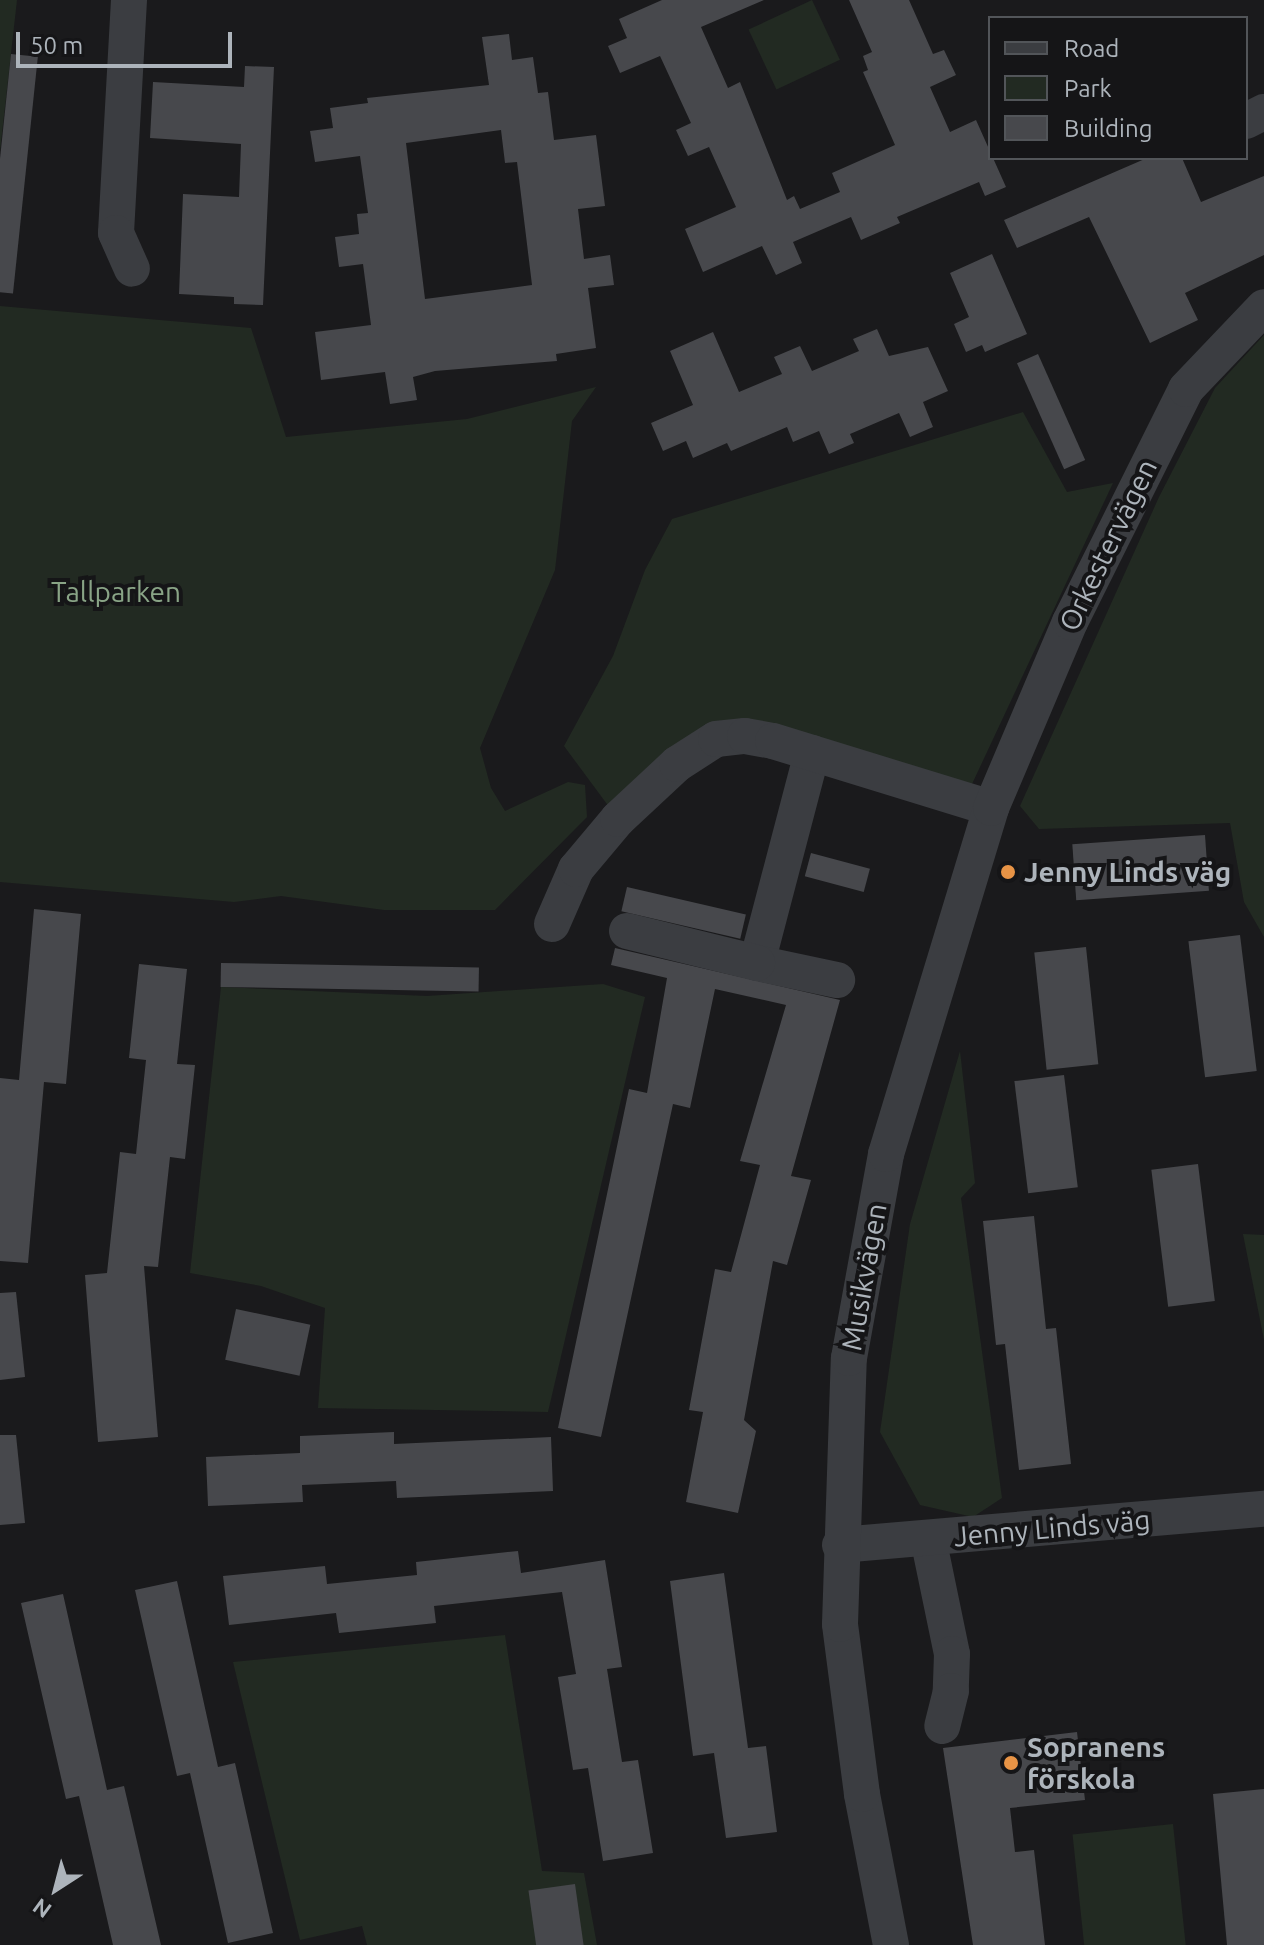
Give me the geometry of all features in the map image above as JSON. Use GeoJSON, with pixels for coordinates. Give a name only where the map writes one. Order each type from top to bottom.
{"type":"FeatureCollection","features":[{"type":"Feature","properties":{"kind":"street"},"geometry":{"type":"LineString","coordinates":[[129,0],[116,233],[132,269]]}},
{"type":"Feature","properties":{"kind":"street","name":"Orkestervägen"},"geometry":{"type":"LineString","coordinates":[[991,808],[1070,622],[1186,389],[1264,307]]}},
{"type":"Feature","properties":{"kind":"street"},"geometry":{"type":"LineString","coordinates":[[552,924],[576,869],[618,819],[701,746],[745,736],[812,753],[991,808]]}},
{"type":"Feature","properties":{"kind":"street"},"geometry":{"type":"LineString","coordinates":[[757,963],[812,753]]}},
{"type":"Feature","properties":{"kind":"street","name":"Musikvägen"},"geometry":{"type":"LineString","coordinates":[[891,1945],[840,1624],[840,1545],[849,1358],[886,1154],[991,808]]}},
{"type":"Feature","properties":{"kind":"street"},"geometry":{"type":"LineString","coordinates":[[627,931],[837,980]]}},
{"type":"Feature","properties":{"kind":"street","name":"Jenny Linds väg"},"geometry":{"type":"LineString","coordinates":[[840,1545],[1264,1509]]}},
{"type":"Feature","properties":{"kind":"street"},"geometry":{"type":"LineString","coordinates":[[928,1538],[951,1691],[942,1726]]}},
{"type":"Feature","properties":{"kind":"green space"},"geometry":{"type":"Polygon","coordinates":[[[0,0],[17,0],[0,151],[0,0]]]}},
{"type":"Feature","properties":{"kind":"green space"},"geometry":{"type":"Polygon","coordinates":[[[812,0],[840,60],[776,89],[749,30],[812,0]]]}},
{"type":"Feature","properties":{"kind":"green space","name":"Tallparken"},"geometry":{"type":"Polygon","coordinates":[[[0,306],[251,328],[286,437],[467,419],[596,387],[572,421],[555,570],[480,748],[491,788],[505,811],[568,782],[585,785],[587,817],[495,910],[384,910],[281,896],[234,902],[0,882],[0,306]]]}},
{"type":"Feature","properties":{"kind":"green space"},"geometry":{"type":"Polygon","coordinates":[[[1264,335],[1264,937],[1244,902],[1230,823],[1039,829],[1020,806],[1159,497],[1215,388],[1264,335]]]}},
{"type":"Feature","properties":{"kind":"green space"},"geometry":{"type":"Polygon","coordinates":[[[1023,412],[1067,492],[1113,483],[965,799],[745,736],[618,819],[564,746],[613,656],[645,570],[672,519],[1023,412]]]}},
{"type":"Feature","properties":{"kind":"green space"},"geometry":{"type":"Polygon","coordinates":[[[603,984],[645,997],[548,1412],[318,1408],[325,1308],[261,1286],[190,1273],[221,987],[427,996],[603,984]]]}},
{"type":"Feature","properties":{"kind":"green space"},"geometry":{"type":"Polygon","coordinates":[[[960,1051],[975,1183],[961,1198],[1002,1498],[973,1517],[920,1505],[880,1432],[910,1224],[960,1051]]]}},
{"type":"Feature","properties":{"kind":"green space"},"geometry":{"type":"Polygon","coordinates":[[[1243,1234],[1264,1235],[1264,1340],[1243,1234]]]}},
{"type":"Feature","properties":{"kind":"green space"},"geometry":{"type":"Polygon","coordinates":[[[505,1635],[542,1871],[584,1873],[597,1945],[367,1945],[362,1926],[300,1940],[233,1662],[505,1635]]]}},
{"type":"Feature","properties":{"kind":"green space"},"geometry":{"type":"Polygon","coordinates":[[[1173,1824],[1186,1945],[1084,1945],[1073,1835],[1173,1824]]]}},
{"type":"Feature","properties":{"kind":"building"},"geometry":{"type":"Polygon","coordinates":[[[662,0],[764,0],[701,27],[728,88],[740,82],[787,200],[794,196],[800,209],[840,192],[832,173],[895,145],[863,72],[868,70],[863,56],[872,52],[849,0],[909,0],[933,54],[944,50],[956,75],[930,87],[950,132],[976,120],[988,147],[988,160],[994,160],[1006,187],[985,196],[979,182],[897,217],[900,223],[861,240],[851,217],[793,242],[802,263],[776,275],[762,246],[703,272],[685,229],[736,207],[709,147],[688,156],[676,130],[691,123],[660,56],[620,73],[608,46],[627,38],[619,19],[662,0]]]}},
{"type":"Feature","properties":{"kind":"building"},"geometry":{"type":"Polygon","coordinates":[[[509,34],[512,60],[533,57],[538,93],[548,92],[554,140],[596,135],[605,206],[578,209],[584,259],[610,255],[614,285],[588,288],[596,348],[556,354],[557,361],[435,371],[413,377],[417,400],[390,404],[385,372],[321,380],[315,332],[371,325],[363,264],[339,267],[335,237],[359,234],[357,214],[368,213],[360,156],[315,162],[310,131],[333,128],[330,108],[368,103],[367,98],[489,85],[482,37],[509,34]],[[501,130],[406,143],[425,299],[532,285],[517,162],[505,163],[501,130]]]}},
{"type":"Feature","properties":{"kind":"building"},"geometry":{"type":"Polygon","coordinates":[[[11,54],[38,57],[13,294],[0,292],[0,159],[11,54]]]}},
{"type":"Feature","properties":{"kind":"building"},"geometry":{"type":"Polygon","coordinates":[[[245,66],[274,67],[263,305],[234,304],[234,297],[179,294],[183,194],[239,197],[241,144],[150,138],[153,82],[244,87],[245,66]]]}},
{"type":"Feature","properties":{"kind":"building"},"geometry":{"type":"Polygon","coordinates":[[[1142,160],[1183,160],[1201,202],[1264,176],[1264,255],[1185,293],[1198,320],[1150,343],[1089,217],[1017,248],[1004,220],[1142,160]]]}},
{"type":"Feature","properties":{"kind":"building"},"geometry":{"type":"Polygon","coordinates":[[[992,254],[1027,334],[985,352],[982,345],[966,352],[954,324],[969,317],[950,273],[992,254]]]}},
{"type":"Feature","properties":{"kind":"building"},"geometry":{"type":"Polygon","coordinates":[[[877,329],[889,356],[928,347],[948,391],[923,402],[933,427],[910,437],[899,413],[850,434],[854,443],[829,454],[819,431],[793,442],[787,427],[731,451],[727,443],[693,458],[686,441],[663,451],[651,423],[693,405],[670,351],[713,332],[739,392],[782,374],[774,357],[800,346],[812,371],[859,351],[853,339],[877,329]]]}},
{"type":"Feature","properties":{"kind":"building"},"geometry":{"type":"Polygon","coordinates":[[[1038,354],[1085,460],[1064,469],[1017,363],[1038,354]]]}},
{"type":"Feature","properties":{"kind":"building"},"geometry":{"type":"Polygon","coordinates":[[[1205,835],[1209,891],[1076,900],[1072,844],[1205,835]]]}},
{"type":"Feature","properties":{"kind":"building"},"geometry":{"type":"Polygon","coordinates":[[[811,853],[870,869],[864,892],[805,876],[811,853]]]}},
{"type":"Feature","properties":{"kind":"building"},"geometry":{"type":"Polygon","coordinates":[[[627,887],[746,914],[740,939],[621,911],[627,887]]]}},
{"type":"Feature","properties":{"kind":"building"},"geometry":{"type":"Polygon","coordinates":[[[34,909],[81,914],[66,1084],[44,1082],[28,1263],[0,1261],[0,1078],[19,1080],[34,909]]]}},
{"type":"Feature","properties":{"kind":"building"},"geometry":{"type":"Polygon","coordinates":[[[1240,935],[1257,1071],[1205,1077],[1188,941],[1240,935]]]}},
{"type":"Feature","properties":{"kind":"building"},"geometry":{"type":"Polygon","coordinates":[[[1086,947],[1098,1064],[1047,1070],[1034,952],[1086,947]]]}},
{"type":"Feature","properties":{"kind":"building"},"geometry":{"type":"Polygon","coordinates":[[[615,948],[840,1000],[791,1176],[811,1180],[787,1265],[773,1261],[744,1420],[756,1431],[738,1513],[686,1502],[703,1412],[689,1410],[715,1269],[731,1272],[760,1165],[740,1161],[786,1005],[715,989],[690,1108],[673,1104],[601,1437],[558,1428],[629,1089],[647,1093],[667,978],[611,965],[615,948]]]}},
{"type":"Feature","properties":{"kind":"building"},"geometry":{"type":"Polygon","coordinates":[[[221,963],[479,968],[479,991],[221,987],[221,963]]]}},
{"type":"Feature","properties":{"kind":"building"},"geometry":{"type":"Polygon","coordinates":[[[139,964],[187,969],[177,1064],[195,1065],[185,1159],[170,1157],[158,1267],[144,1266],[158,1437],[98,1442],[85,1275],[107,1273],[120,1152],[136,1154],[146,1060],[129,1058],[139,964]]]}},
{"type":"Feature","properties":{"kind":"building"},"geometry":{"type":"Polygon","coordinates":[[[1064,1075],[1078,1187],[1028,1193],[1014,1081],[1064,1075]]]}},
{"type":"Feature","properties":{"kind":"building"},"geometry":{"type":"Polygon","coordinates":[[[1198,1164],[1215,1301],[1168,1307],[1151,1170],[1198,1164]]]}},
{"type":"Feature","properties":{"kind":"building"},"geometry":{"type":"Polygon","coordinates":[[[1034,1216],[1046,1329],[1056,1328],[1071,1464],[1019,1470],[1005,1344],[996,1345],[983,1221],[1034,1216]]]}},
{"type":"Feature","properties":{"kind":"building"},"geometry":{"type":"Polygon","coordinates":[[[16,1292],[25,1377],[0,1380],[0,1293],[16,1292]]]}},
{"type":"Feature","properties":{"kind":"building"},"geometry":{"type":"Polygon","coordinates":[[[236,1309],[310,1325],[300,1376],[225,1360],[236,1309]]]}},
{"type":"Feature","properties":{"kind":"building"},"geometry":{"type":"Polygon","coordinates":[[[394,1432],[394,1444],[551,1437],[553,1491],[397,1498],[396,1481],[302,1485],[303,1502],[208,1506],[206,1457],[300,1453],[300,1436],[394,1432]]]}},
{"type":"Feature","properties":{"kind":"building"},"geometry":{"type":"Polygon","coordinates":[[[0,1435],[16,1435],[25,1523],[0,1525],[0,1435]]]}},
{"type":"Feature","properties":{"kind":"building"},"geometry":{"type":"Polygon","coordinates":[[[518,1551],[521,1573],[605,1560],[622,1667],[607,1669],[622,1762],[638,1760],[653,1853],[603,1861],[588,1768],[573,1770],[558,1677],[576,1674],[562,1592],[434,1606],[436,1623],[339,1633],[336,1613],[229,1625],[223,1576],[325,1566],[327,1584],[417,1575],[416,1562],[518,1551]]]}},
{"type":"Feature","properties":{"kind":"building"},"geometry":{"type":"Polygon","coordinates":[[[724,1573],[748,1748],[766,1746],[777,1832],[726,1838],[714,1753],[693,1756],[670,1581],[724,1573]]]}},
{"type":"Feature","properties":{"kind":"building"},"geometry":{"type":"Polygon","coordinates":[[[177,1581],[218,1767],[235,1763],[273,1933],[228,1943],[190,1773],[177,1776],[135,1590],[177,1581]]]}},
{"type":"Feature","properties":{"kind":"building"},"geometry":{"type":"Polygon","coordinates":[[[63,1594],[107,1790],[124,1786],[161,1945],[113,1945],[79,1796],[66,1799],[21,1603],[63,1594]]]}},
{"type":"Feature","properties":{"kind":"building"},"geometry":{"type":"Polygon","coordinates":[[[1077,1732],[1085,1800],[1010,1808],[1015,1852],[1034,1850],[1045,1945],[973,1945],[943,1748],[1077,1732]]]}},
{"type":"Feature","properties":{"kind":"building"},"geometry":{"type":"Polygon","coordinates":[[[1264,1789],[1264,1945],[1227,1945],[1213,1794],[1264,1789]]]}},
{"type":"Feature","properties":{"kind":"building"},"geometry":{"type":"Polygon","coordinates":[[[575,1884],[584,1945],[536,1945],[528,1891],[575,1884]]]}},
{"type":"Feature","properties":{"kind":"place","name":"Jenny Linds väg"},"geometry":{"type":"Point","coordinates":[1008,872]}},
{"type":"Feature","properties":{"kind":"place","name":"Sopranens förskola"},"geometry":{"type":"Point","coordinates":[1011,1763]}}]}
